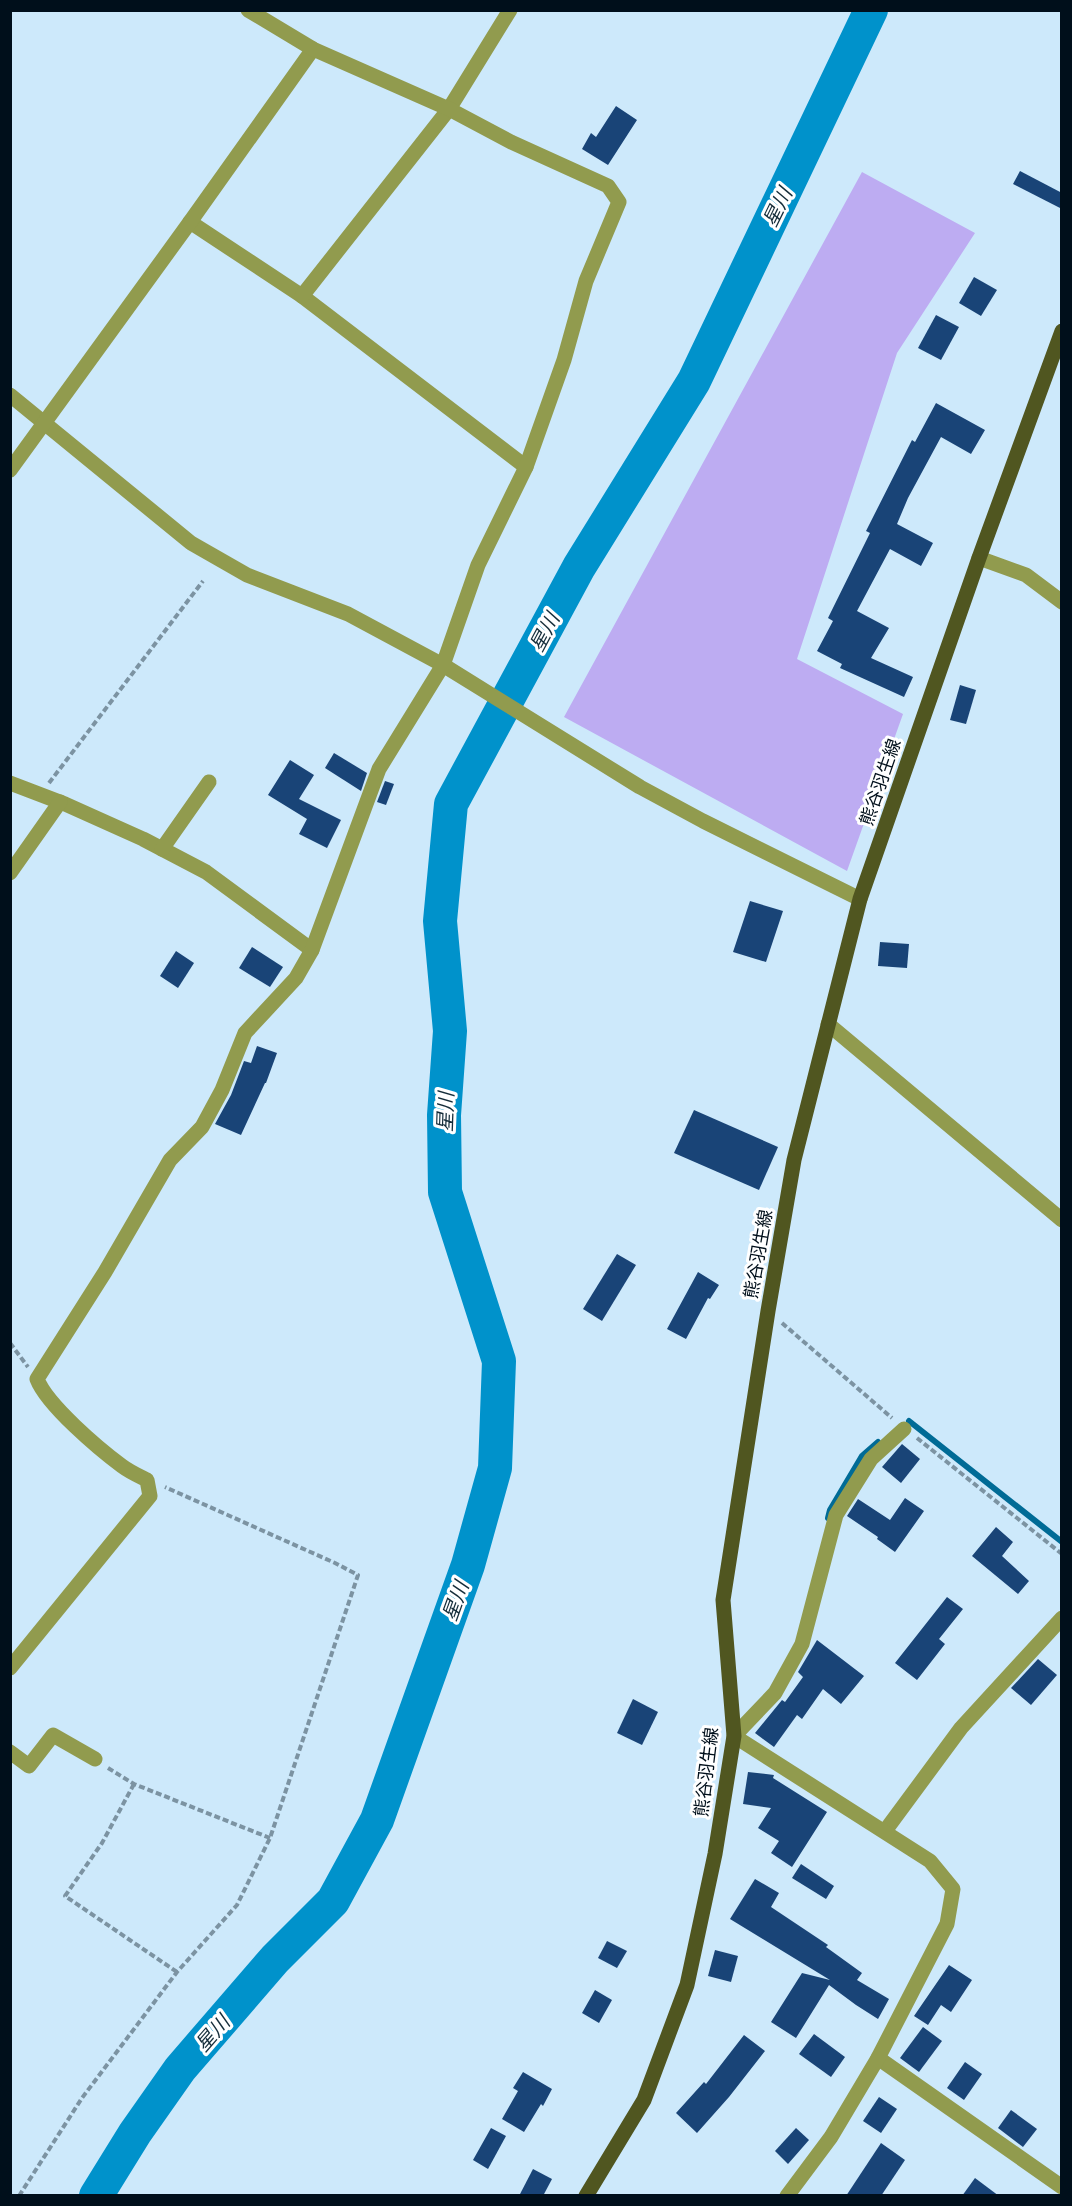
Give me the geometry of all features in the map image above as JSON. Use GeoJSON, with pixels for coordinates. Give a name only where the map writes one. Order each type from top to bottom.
{"type":"FeatureCollection","features":[{"type":"Feature","properties":{"kind":"main road","name":"熊谷羽生線"},"geometry":{"type":"LineString","coordinates":[[586,2196],[644,2100],[687,1986],[715,1854],[734,1736],[723,1600],[794,1160],[828,1024],[860,899],[979,558],[1062,331]]}},
{"type":"Feature","properties":{"kind":"street"},"geometry":{"type":"LineString","coordinates":[[10,1668],[150,1496],[147,1480],[124,1467],[80,1430],[41,1389],[37,1379],[105,1272],[171,1160],[202,1127],[222,1090],[245,1033],[296,978],[312,950],[379,769],[443,664],[478,565],[526,467],[564,360],[586,280],[619,202],[608,186],[511,142],[449,109],[313,50],[248,10]]}},
{"type":"Feature","properties":{"kind":"street"},"geometry":{"type":"LineString","coordinates":[[302,296],[449,109],[510,10]]}},
{"type":"Feature","properties":{"kind":"street"},"geometry":{"type":"LineString","coordinates":[[10,470],[313,50]]}},
{"type":"Feature","properties":{"kind":"street"},"geometry":{"type":"LineString","coordinates":[[190,222],[302,296],[526,467]]}},
{"type":"Feature","properties":{"kind":"street"},"geometry":{"type":"LineString","coordinates":[[10,395],[201,549],[247,575],[348,614],[443,664],[640,788],[860,899]]}},
{"type":"Feature","properties":{"kind":"street"},"geometry":{"type":"LineString","coordinates":[[979,558],[1026,575],[1062,602]]}},
{"type":"Feature","properties":{"kind":"street"},"geometry":{"type":"LineString","coordinates":[[162,849],[209,782]]}},
{"type":"Feature","properties":{"kind":"street"},"geometry":{"type":"LineString","coordinates":[[10,783],[60,802],[206,872],[312,950]]}},
{"type":"Feature","properties":{"kind":"street"},"geometry":{"type":"LineString","coordinates":[[10,873],[60,802]]}},
{"type":"Feature","properties":{"kind":"street"},"geometry":{"type":"LineString","coordinates":[[828,1024],[1062,1220]]}},
{"type":"Feature","properties":{"kind":"street"},"geometry":{"type":"LineString","coordinates":[[787,2196],[831,2137],[879,2058],[947,1924],[953,1889],[930,1861],[734,1736],[775,1693],[802,1644],[836,1515],[871,1459],[904,1428]]}},
{"type":"Feature","properties":{"kind":"street"},"geometry":{"type":"LineString","coordinates":[[885,1831],[961,1728],[1062,1618]]}},
{"type":"Feature","properties":{"kind":"street"},"geometry":{"type":"LineString","coordinates":[[10,1752],[29,1766],[53,1736],[94,1759]]}},
{"type":"Feature","properties":{"kind":"street"},"geometry":{"type":"LineString","coordinates":[[879,2058],[1062,2187]]}},
{"type":"Feature","properties":{"kind":"path"},"geometry":{"type":"LineString","coordinates":[[40,795],[203,581]]}},
{"type":"Feature","properties":{"kind":"path"},"geometry":{"type":"LineString","coordinates":[[10,1343],[37,1379]]}},
{"type":"Feature","properties":{"kind":"path"},"geometry":{"type":"LineString","coordinates":[[19,2196],[82,2098],[177,1972],[237,1905],[270,1838],[358,1575],[147,1480]]}},
{"type":"Feature","properties":{"kind":"path"},"geometry":{"type":"LineString","coordinates":[[94,1759],[134,1784],[270,1838]]}},
{"type":"Feature","properties":{"kind":"path"},"geometry":{"type":"LineString","coordinates":[[134,1784],[102,1843],[65,1896],[177,1972]]}},
{"type":"Feature","properties":{"kind":"shaded area"},"geometry":{"type":"Polygon","coordinates":[[[862,172],[975,233],[897,353],[797,659],[903,714],[847,871],[564,717],[862,172]]]}},
{"type":"Feature","properties":{"kind":"building"},"geometry":{"type":"Polygon","coordinates":[[[616,106],[637,120],[608,165],[582,149],[591,133],[596,137],[616,106]]]}},
{"type":"Feature","properties":{"kind":"building"},"geometry":{"type":"Polygon","coordinates":[[[1020,171],[1062,193],[1062,209],[1013,184],[1020,171]]]}},
{"type":"Feature","properties":{"kind":"building"},"geometry":{"type":"Polygon","coordinates":[[[974,277],[997,290],[981,316],[959,303],[974,277]]]}},
{"type":"Feature","properties":{"kind":"building"},"geometry":{"type":"Polygon","coordinates":[[[936,315],[959,327],[941,360],[918,348],[936,315]]]}},
{"type":"Feature","properties":{"kind":"building"},"geometry":{"type":"Polygon","coordinates":[[[936,403],[985,430],[971,454],[941,437],[908,498],[897,524],[933,543],[921,566],[890,549],[857,611],[889,628],[871,658],[913,677],[904,697],[840,668],[842,664],[817,651],[833,621],[828,618],[870,533],[866,531],[912,440],[915,442],[936,403]]]}},
{"type":"Feature","properties":{"kind":"building"},"geometry":{"type":"Polygon","coordinates":[[[960,685],[976,690],[966,724],[950,720],[960,685]]]}},
{"type":"Feature","properties":{"kind":"building"},"geometry":{"type":"Polygon","coordinates":[[[334,753],[367,773],[361,791],[325,768],[334,753]]]}},
{"type":"Feature","properties":{"kind":"building"},"geometry":{"type":"Polygon","coordinates":[[[290,760],[314,775],[299,799],[341,820],[327,848],[299,834],[307,819],[268,795],[290,760]]]}},
{"type":"Feature","properties":{"kind":"building"},"geometry":{"type":"Polygon","coordinates":[[[385,781],[394,784],[386,805],[377,802],[385,781]]]}},
{"type":"Feature","properties":{"kind":"building"},"geometry":{"type":"Polygon","coordinates":[[[750,901],[783,911],[766,962],[733,952],[750,901]]]}},
{"type":"Feature","properties":{"kind":"building"},"geometry":{"type":"Polygon","coordinates":[[[880,942],[909,944],[907,968],[878,966],[880,942]]]}},
{"type":"Feature","properties":{"kind":"building"},"geometry":{"type":"Polygon","coordinates":[[[252,947],[283,967],[270,987],[239,968],[252,947]]]}},
{"type":"Feature","properties":{"kind":"building"},"geometry":{"type":"Polygon","coordinates":[[[176,951],[194,963],[178,988],[160,976],[176,951]]]}},
{"type":"Feature","properties":{"kind":"building"},"geometry":{"type":"Polygon","coordinates":[[[257,1046],[277,1053],[266,1083],[241,1135],[215,1124],[231,1095],[244,1061],[251,1063],[257,1046]]]}},
{"type":"Feature","properties":{"kind":"building"},"geometry":{"type":"Polygon","coordinates":[[[694,1110],[778,1147],[759,1190],[674,1153],[694,1110]]]}},
{"type":"Feature","properties":{"kind":"building"},"geometry":{"type":"Polygon","coordinates":[[[617,1254],[636,1265],[602,1321],[583,1309],[617,1254]]]}},
{"type":"Feature","properties":{"kind":"building"},"geometry":{"type":"Polygon","coordinates":[[[698,1272],[719,1285],[710,1299],[708,1298],[686,1339],[667,1329],[698,1272]]]}},
{"type":"Feature","properties":{"kind":"building"},"geometry":{"type":"Polygon","coordinates":[[[902,1444],[920,1459],[901,1483],[882,1467],[902,1444]]]}},
{"type":"Feature","properties":{"kind":"building"},"geometry":{"type":"Polygon","coordinates":[[[905,1498],[924,1511],[895,1552],[847,1516],[858,1499],[890,1520],[905,1498]]]}},
{"type":"Feature","properties":{"kind":"building"},"geometry":{"type":"Polygon","coordinates":[[[996,1527],[1013,1542],[1002,1556],[1029,1581],[1018,1594],[972,1556],[996,1527]]]}},
{"type":"Feature","properties":{"kind":"building"},"geometry":{"type":"Polygon","coordinates":[[[947,1597],[963,1609],[939,1639],[945,1644],[917,1680],[895,1663],[947,1597]]]}},
{"type":"Feature","properties":{"kind":"building"},"geometry":{"type":"Polygon","coordinates":[[[817,1640],[864,1676],[841,1704],[823,1689],[802,1719],[797,1715],[774,1747],[755,1733],[782,1700],[785,1702],[803,1677],[798,1672],[817,1640]]]}},
{"type":"Feature","properties":{"kind":"building"},"geometry":{"type":"Polygon","coordinates":[[[1038,1659],[1057,1675],[1031,1705],[1011,1688],[1038,1659]]]}},
{"type":"Feature","properties":{"kind":"building"},"geometry":{"type":"Polygon","coordinates":[[[633,1699],[658,1712],[642,1745],[617,1733],[633,1699]]]}},
{"type":"Feature","properties":{"kind":"building"},"geometry":{"type":"Polygon","coordinates":[[[748,1772],[774,1775],[773,1778],[827,1812],[792,1867],[771,1853],[779,1841],[758,1828],[771,1808],[743,1804],[748,1772]]]}},
{"type":"Feature","properties":{"kind":"building"},"geometry":{"type":"Polygon","coordinates":[[[801,1864],[834,1886],[826,1899],[792,1878],[801,1864]]]}},
{"type":"Feature","properties":{"kind":"building"},"geometry":{"type":"Polygon","coordinates":[[[755,1879],[779,1893],[771,1907],[828,1945],[826,1947],[862,1973],[857,1980],[889,1999],[878,2019],[829,1985],[796,2038],[771,2022],[802,1973],[830,1980],[730,1919],[755,1879]]]}},
{"type":"Feature","properties":{"kind":"building"},"geometry":{"type":"Polygon","coordinates":[[[607,1941],[627,1951],[617,1968],[598,1958],[607,1941]]]}},
{"type":"Feature","properties":{"kind":"building"},"geometry":{"type":"Polygon","coordinates":[[[715,1950],[738,1956],[731,1982],[708,1976],[715,1950]]]}},
{"type":"Feature","properties":{"kind":"building"},"geometry":{"type":"Polygon","coordinates":[[[949,1965],[972,1980],[951,2012],[941,2005],[928,2025],[914,2016],[949,1965]]]}},
{"type":"Feature","properties":{"kind":"building"},"geometry":{"type":"Polygon","coordinates":[[[595,1990],[612,2000],[599,2023],[582,2013],[595,1990]]]}},
{"type":"Feature","properties":{"kind":"building"},"geometry":{"type":"Polygon","coordinates":[[[923,2027],[942,2041],[919,2072],[900,2058],[923,2027]]]}},
{"type":"Feature","properties":{"kind":"building"},"geometry":{"type":"Polygon","coordinates":[[[814,2034],[845,2057],[831,2077],[799,2054],[814,2034]]]}},
{"type":"Feature","properties":{"kind":"building"},"geometry":{"type":"Polygon","coordinates":[[[744,2035],[765,2051],[697,2133],[676,2113],[704,2082],[706,2084],[744,2035]]]}},
{"type":"Feature","properties":{"kind":"building"},"geometry":{"type":"Polygon","coordinates":[[[965,2062],[982,2074],[964,2100],[947,2088],[965,2062]]]}},
{"type":"Feature","properties":{"kind":"building"},"geometry":{"type":"Polygon","coordinates":[[[523,2072],[552,2089],[524,2132],[502,2119],[518,2091],[513,2088],[523,2072]]]}},
{"type":"Feature","properties":{"kind":"building"},"geometry":{"type":"Polygon","coordinates":[[[879,2097],[897,2109],[881,2133],[863,2121],[879,2097]]]}},
{"type":"Feature","properties":{"kind":"building"},"geometry":{"type":"Polygon","coordinates":[[[1011,2110],[1037,2129],[1023,2147],[998,2128],[1011,2110]]]}},
{"type":"Feature","properties":{"kind":"building"},"geometry":{"type":"Polygon","coordinates":[[[491,2128],[506,2136],[488,2169],[473,2160],[491,2128]]]}},
{"type":"Feature","properties":{"kind":"building"},"geometry":{"type":"Polygon","coordinates":[[[796,2128],[809,2140],[788,2164],[775,2151],[796,2128]]]}},
{"type":"Feature","properties":{"kind":"building"},"geometry":{"type":"Polygon","coordinates":[[[881,2143],[905,2160],[881,2196],[846,2196],[881,2143]]]}},
{"type":"Feature","properties":{"kind":"building"},"geometry":{"type":"Polygon","coordinates":[[[533,2169],[552,2179],[543,2196],[519,2196],[533,2169]]]}},
{"type":"Feature","properties":{"kind":"building"},"geometry":{"type":"Polygon","coordinates":[[[975,2178],[999,2196],[962,2196],[975,2178]]]}},
{"type":"Feature","properties":{"kind":"waterway","name":"星川"},"geometry":{"type":"LineString","coordinates":[[96,2196],[135,2133],[180,2069],[275,1959],[333,1901],[377,1820],[468,1565],[495,1468],[499,1361],[445,1192],[444,1115],[450,1031],[440,921],[451,804],[579,567],[694,381],[871,10]]}},
{"type":"Feature","properties":{"kind":"waterway"},"geometry":{"type":"LineString","coordinates":[[909,1421],[1062,1542]]}},
{"type":"Feature","properties":{"kind":"waterway"},"geometry":{"type":"LineString","coordinates":[[828,1518],[830,1510],[862,1456],[878,1442]]}}]}
